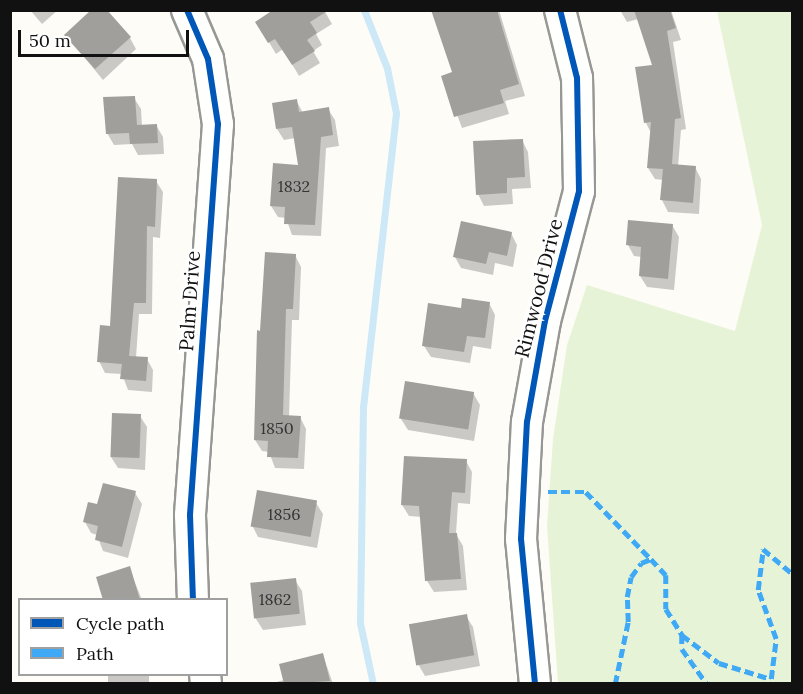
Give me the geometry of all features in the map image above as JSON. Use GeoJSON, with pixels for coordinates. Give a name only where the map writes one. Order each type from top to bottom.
{"type":"FeatureCollection","features":[{"type":"Feature","properties":{"kind":"street","name":"Palm Drive"},"geometry":{"type":"LineString","coordinates":[[187,10],[208,59],[218,124],[190,516],[193,598]]}},
{"type":"Feature","properties":{"kind":"street","name":"Rimwood Drive"},"geometry":{"type":"LineString","coordinates":[[535,684],[523,577],[527,422],[545,321],[579,191],[577,78],[560,10]]}},
{"type":"Feature","properties":{"kind":"green space"},"geometry":{"type":"Polygon","coordinates":[[[717,11],[792,11],[792,683],[558,683],[547,526],[553,439],[567,345],[587,285],[735,331],[762,225],[717,11]]]}},
{"type":"Feature","properties":{"kind":"building"},"geometry":{"type":"Polygon","coordinates":[[[91,10],[107,10],[131,37],[95,69],[64,35],[91,10]]]}},
{"type":"Feature","properties":{"kind":"building"},"geometry":{"type":"Polygon","coordinates":[[[273,10],[329,10],[310,22],[317,33],[307,40],[315,51],[292,65],[275,39],[268,43],[255,22],[273,10]]]}},
{"type":"Feature","properties":{"kind":"building"},"geometry":{"type":"Polygon","coordinates":[[[431,10],[497,10],[519,84],[500,90],[504,103],[454,117],[441,76],[452,72],[431,10]]]}},
{"type":"Feature","properties":{"kind":"building"},"geometry":{"type":"Polygon","coordinates":[[[634,10],[670,10],[676,28],[667,31],[681,118],[675,119],[672,164],[696,166],[693,203],[660,200],[663,169],[647,168],[651,122],[644,123],[635,67],[652,65],[634,10]]]}},
{"type":"Feature","properties":{"kind":"building"},"geometry":{"type":"Polygon","coordinates":[[[135,96],[137,125],[157,124],[158,143],[130,144],[129,133],[106,134],[103,97],[135,96]]]}},
{"type":"Feature","properties":{"kind":"building"},"geometry":{"type":"Polygon","coordinates":[[[297,99],[299,112],[329,107],[333,135],[321,137],[315,225],[284,224],[285,207],[270,206],[273,163],[298,165],[292,127],[276,129],[272,103],[297,99]]]}},
{"type":"Feature","properties":{"kind":"building"},"geometry":{"type":"Polygon","coordinates":[[[523,139],[525,177],[507,178],[507,193],[476,195],[473,141],[523,139]]]}},
{"type":"Feature","properties":{"kind":"building"},"geometry":{"type":"Polygon","coordinates":[[[118,177],[157,179],[155,227],[147,226],[146,303],[134,303],[129,356],[148,357],[146,381],[120,379],[122,364],[97,362],[100,325],[110,326],[118,177]]]}},
{"type":"Feature","properties":{"kind":"building"},"geometry":{"type":"Polygon","coordinates":[[[628,220],[673,224],[668,279],[639,276],[641,247],[626,245],[628,220]]]}},
{"type":"Feature","properties":{"kind":"building"},"geometry":{"type":"Polygon","coordinates":[[[461,221],[512,232],[507,256],[489,252],[486,264],[453,257],[461,221]]]}},
{"type":"Feature","properties":{"kind":"building"},"geometry":{"type":"Polygon","coordinates":[[[265,252],[296,254],[293,309],[286,309],[283,415],[301,416],[298,458],[267,457],[268,441],[254,440],[257,330],[260,331],[265,252]]]}},
{"type":"Feature","properties":{"kind":"building"},"geometry":{"type":"Polygon","coordinates":[[[462,298],[490,302],[485,338],[467,336],[464,352],[422,346],[428,303],[461,308],[462,298]]]}},
{"type":"Feature","properties":{"kind":"building"},"geometry":{"type":"Polygon","coordinates":[[[405,381],[474,392],[468,429],[399,419],[405,381]]]}},
{"type":"Feature","properties":{"kind":"building"},"geometry":{"type":"Polygon","coordinates":[[[112,413],[141,414],[139,458],[110,457],[112,413]]]}},
{"type":"Feature","properties":{"kind":"building"},"geometry":{"type":"Polygon","coordinates":[[[404,456],[467,459],[465,493],[452,492],[449,533],[457,533],[461,579],[425,581],[419,506],[401,505],[404,456]]]}},
{"type":"Feature","properties":{"kind":"building"},"geometry":{"type":"Polygon","coordinates":[[[103,483],[136,491],[122,547],[95,540],[98,526],[83,522],[88,502],[97,504],[103,483]]]}},
{"type":"Feature","properties":{"kind":"building"},"geometry":{"type":"Polygon","coordinates":[[[257,490],[317,501],[311,537],[251,526],[257,490]]]}},
{"type":"Feature","properties":{"kind":"building"},"geometry":{"type":"Polygon","coordinates":[[[130,566],[139,598],[102,598],[96,577],[130,566]]]}},
{"type":"Feature","properties":{"kind":"building"},"geometry":{"type":"Polygon","coordinates":[[[296,578],[300,614],[254,619],[250,583],[296,578]]]}},
{"type":"Feature","properties":{"kind":"building"},"geometry":{"type":"Polygon","coordinates":[[[467,614],[474,655],[416,666],[409,624],[467,614]]]}},
{"type":"Feature","properties":{"kind":"building"},"geometry":{"type":"Polygon","coordinates":[[[323,653],[330,681],[284,684],[279,664],[323,653]]]}},
{"type":"Feature","properties":{"kind":"waterway"},"geometry":{"type":"LineString","coordinates":[[364,10],[387,68],[396,113],[363,407],[360,623],[373,684]]}},
{"type":"Feature","properties":{"kind":"marked path"},"geometry":{"type":"LineString","coordinates":[[548,492],[586,492],[651,559]]}},
{"type":"Feature","properties":{"kind":"marked path"},"geometry":{"type":"LineString","coordinates":[[615,684],[628,622],[627,597],[631,577],[641,563],[651,559],[666,575],[666,609],[682,635],[719,663],[771,679],[776,639],[758,590],[763,549],[792,573]]}},
{"type":"Feature","properties":{"kind":"marked path"},"geometry":{"type":"LineString","coordinates":[[682,635],[682,649],[707,684]]}},
{"type":"Feature","properties":{"kind":"cycle path"},"geometry":{"type":"LineString","coordinates":[[187,10],[208,59],[218,124],[190,515],[193,598]]}},
{"type":"Feature","properties":{"kind":"cycle path"},"geometry":{"type":"LineString","coordinates":[[535,684],[521,539],[527,422],[545,321],[579,191],[577,78],[560,10]]}}]}
